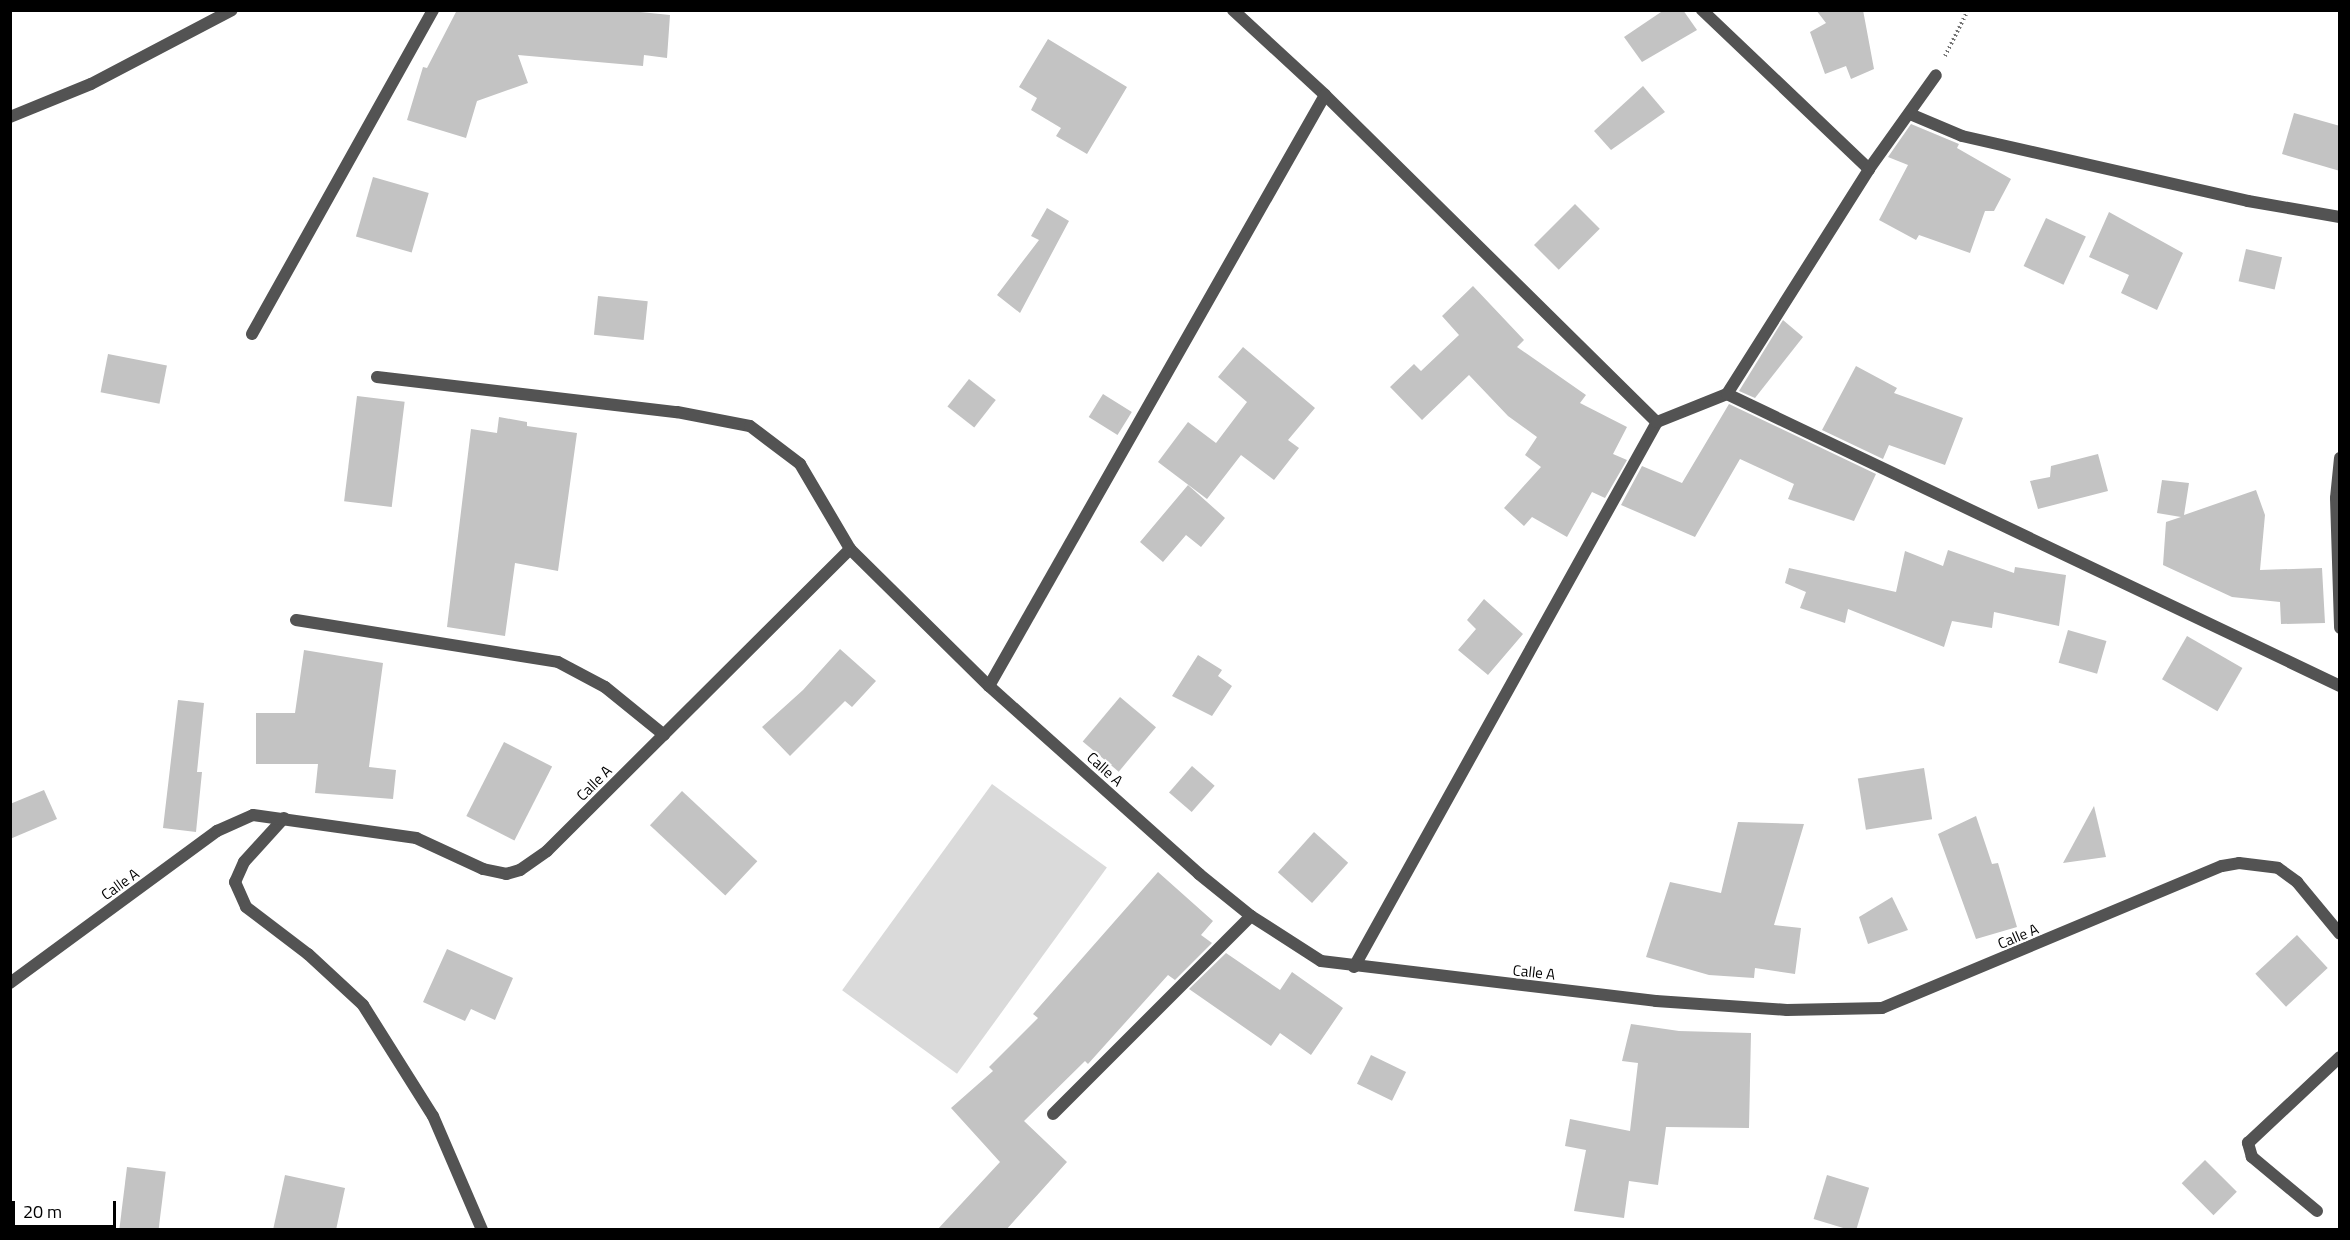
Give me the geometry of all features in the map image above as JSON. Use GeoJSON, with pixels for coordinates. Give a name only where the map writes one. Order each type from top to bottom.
{"type":"FeatureCollection","features":[{"type":"Feature","properties":{"kind":"street"},"geometry":{"type":"LineString","coordinates":[[10,117],[91,84],[232,10]]}},
{"type":"Feature","properties":{"kind":"street"},"geometry":{"type":"LineString","coordinates":[[252,334],[433,10]]}},
{"type":"Feature","properties":{"kind":"street"},"geometry":{"type":"LineString","coordinates":[[1233,10],[1324,94],[1657,422]]}},
{"type":"Feature","properties":{"kind":"street"},"geometry":{"type":"LineString","coordinates":[[1702,10],[1869,169]]}},
{"type":"Feature","properties":{"kind":"street"},"geometry":{"type":"LineString","coordinates":[[1354,967],[1657,422],[1727,394],[1869,169],[1936,75]]}},
{"type":"Feature","properties":{"kind":"street"},"geometry":{"type":"LineString","coordinates":[[989,686],[1324,94]]}},
{"type":"Feature","properties":{"kind":"street"},"geometry":{"type":"LineString","coordinates":[[1910,114],[1962,136],[2248,201],[2340,217]]}},
{"type":"Feature","properties":{"kind":"street"},"geometry":{"type":"LineString","coordinates":[[377,376],[677,412],[750,426],[800,464],[850,549]]}},
{"type":"Feature","properties":{"kind":"street"},"geometry":{"type":"LineString","coordinates":[[1727,394],[2340,686]]}},
{"type":"Feature","properties":{"kind":"street"},"geometry":{"type":"LineString","coordinates":[[2340,458],[2336,498],[2340,628]]}},
{"type":"Feature","properties":{"kind":"street","name":"Calle A"},"geometry":{"type":"LineString","coordinates":[[10,983],[217,831],[253,815],[416,838],[483,869],[506,874],[536,862],[850,549],[989,686],[1251,916],[1321,961],[1354,967],[1656,1001],[1787,1010],[1882,1008],[2239,862],[2278,868],[2297,882],[2340,934]]}},
{"type":"Feature","properties":{"kind":"street"},"geometry":{"type":"LineString","coordinates":[[296,620],[558,662],[605,687],[664,735]]}},
{"type":"Feature","properties":{"kind":"street"},"geometry":{"type":"LineString","coordinates":[[284,818],[244,862],[235,882],[246,907],[308,954],[363,1005],[433,1116],[482,1230]]}},
{"type":"Feature","properties":{"kind":"street"},"geometry":{"type":"LineString","coordinates":[[1053,1114],[1251,916]]}},
{"type":"Feature","properties":{"kind":"street"},"geometry":{"type":"LineString","coordinates":[[2317,1210],[2252,1157],[2248,1143],[2340,1057]]}},
{"type":"Feature","properties":{"kind":"path"},"geometry":{"type":"LineString","coordinates":[[1936,75],[1968,10]]}},
{"type":"Feature","properties":{"kind":"shaded area"},"geometry":{"type":"Polygon","coordinates":[[[992,784],[1107,867],[957,1074],[842,990],[992,784]]]}},
{"type":"Feature","properties":{"kind":"building"},"geometry":{"type":"Polygon","coordinates":[[[457,10],[621,10],[670,15],[667,58],[644,55],[643,66],[518,55],[528,83],[477,101],[466,138],[407,120],[423,67],[427,68],[457,10]]]}},
{"type":"Feature","properties":{"kind":"building"},"geometry":{"type":"Polygon","coordinates":[[[1664,10],[1683,10],[1697,30],[1642,62],[1624,37],[1664,10]]]}},
{"type":"Feature","properties":{"kind":"building"},"geometry":{"type":"Polygon","coordinates":[[[1816,10],[1863,10],[1874,69],[1851,79],[1846,66],[1825,74],[1810,32],[1826,23],[1816,10]]]}},
{"type":"Feature","properties":{"kind":"building"},"geometry":{"type":"Polygon","coordinates":[[[1048,39],[1127,87],[1087,154],[1056,136],[1061,128],[1031,110],[1037,98],[1019,87],[1048,39]]]}},
{"type":"Feature","properties":{"kind":"building"},"geometry":{"type":"Polygon","coordinates":[[[1643,86],[1665,112],[1611,150],[1594,131],[1643,86]]]}},
{"type":"Feature","properties":{"kind":"building"},"geometry":{"type":"Polygon","coordinates":[[[2294,113],[2340,126],[2340,171],[2282,154],[2294,113]]]}},
{"type":"Feature","properties":{"kind":"building"},"geometry":{"type":"Polygon","coordinates":[[[1911,124],[1959,144],[1957,148],[2011,179],[1994,211],[1985,211],[1970,253],[1919,235],[1916,240],[1879,220],[1908,165],[1888,157],[1911,124]]]}},
{"type":"Feature","properties":{"kind":"building"},"geometry":{"type":"Polygon","coordinates":[[[373,177],[429,193],[412,253],[356,237],[373,177]]]}},
{"type":"Feature","properties":{"kind":"building"},"geometry":{"type":"Polygon","coordinates":[[[1575,204],[1600,229],[1559,270],[1534,245],[1575,204]]]}},
{"type":"Feature","properties":{"kind":"building"},"geometry":{"type":"Polygon","coordinates":[[[1047,208],[1069,221],[1020,313],[997,295],[1039,240],[1031,236],[1047,208]]]}},
{"type":"Feature","properties":{"kind":"building"},"geometry":{"type":"Polygon","coordinates":[[[2109,212],[2183,253],[2157,310],[2121,293],[2129,275],[2089,257],[2109,212]]]}},
{"type":"Feature","properties":{"kind":"building"},"geometry":{"type":"Polygon","coordinates":[[[2046,218],[2086,237],[2063,285],[2024,266],[2046,218]]]}},
{"type":"Feature","properties":{"kind":"building"},"geometry":{"type":"Polygon","coordinates":[[[2246,249],[2282,257],[2275,289],[2239,281],[2246,249]]]}},
{"type":"Feature","properties":{"kind":"building"},"geometry":{"type":"Polygon","coordinates":[[[1473,286],[1524,340],[1517,347],[1586,395],[1580,403],[1627,427],[1613,454],[1627,460],[1605,498],[1592,492],[1567,537],[1532,517],[1524,526],[1504,508],[1541,467],[1525,455],[1537,437],[1508,416],[1469,375],[1422,420],[1390,387],[1414,364],[1421,371],[1459,335],[1442,316],[1473,286]]]}},
{"type":"Feature","properties":{"kind":"building"},"geometry":{"type":"Polygon","coordinates":[[[598,296],[648,301],[644,340],[594,335],[598,296]]]}},
{"type":"Feature","properties":{"kind":"building"},"geometry":{"type":"Polygon","coordinates":[[[1783,320],[1803,337],[1755,398],[1739,391],[1783,320]]]}},
{"type":"Feature","properties":{"kind":"building"},"geometry":{"type":"Polygon","coordinates":[[[1243,347],[1315,408],[1288,440],[1299,448],[1274,480],[1241,455],[1207,499],[1158,462],[1188,422],[1216,443],[1247,402],[1218,377],[1243,347]]]}},
{"type":"Feature","properties":{"kind":"building"},"geometry":{"type":"Polygon","coordinates":[[[108,354],[167,365],[159,404],[101,392],[108,354]]]}},
{"type":"Feature","properties":{"kind":"building"},"geometry":{"type":"Polygon","coordinates":[[[1856,366],[1897,388],[1894,393],[1963,418],[1945,465],[1889,445],[1883,459],[1822,430],[1856,366]]]}},
{"type":"Feature","properties":{"kind":"building"},"geometry":{"type":"Polygon","coordinates":[[[969,379],[996,400],[974,428],[947,407],[969,379]]]}},
{"type":"Feature","properties":{"kind":"building"},"geometry":{"type":"Polygon","coordinates":[[[1103,394],[1132,412],[1118,435],[1089,417],[1103,394]]]}},
{"type":"Feature","properties":{"kind":"building"},"geometry":{"type":"Polygon","coordinates":[[[357,396],[405,402],[392,507],[344,501],[357,396]]]}},
{"type":"Feature","properties":{"kind":"building"},"geometry":{"type":"Polygon","coordinates":[[[1729,404],[1876,474],[1854,521],[1788,499],[1794,484],[1740,459],[1695,537],[1621,505],[1642,466],[1682,483],[1729,404]]]}},
{"type":"Feature","properties":{"kind":"building"},"geometry":{"type":"Polygon","coordinates":[[[499,417],[527,422],[527,426],[577,433],[558,571],[515,563],[505,636],[447,627],[471,429],[497,433],[499,417]]]}},
{"type":"Feature","properties":{"kind":"building"},"geometry":{"type":"Polygon","coordinates":[[[2098,454],[2108,491],[2038,509],[2030,481],[2050,477],[2051,466],[2098,454]]]}},
{"type":"Feature","properties":{"kind":"building"},"geometry":{"type":"Polygon","coordinates":[[[2162,480],[2189,483],[2184,515],[2256,490],[2265,515],[2260,570],[2322,568],[2325,623],[2281,624],[2280,602],[2232,597],[2163,565],[2166,522],[2181,517],[2157,513],[2162,480]]]}},
{"type":"Feature","properties":{"kind":"building"},"geometry":{"type":"Polygon","coordinates":[[[1188,485],[1225,518],[1201,547],[1186,535],[1163,562],[1140,542],[1188,485]]]}},
{"type":"Feature","properties":{"kind":"building"},"geometry":{"type":"Polygon","coordinates":[[[1948,550],[2014,573],[2015,567],[2066,575],[2059,626],[1994,612],[1992,628],[1952,621],[1944,647],[1848,609],[1845,623],[1800,608],[1806,592],[1785,583],[1789,568],[1896,592],[1905,551],[1943,566],[1948,550]]]}},
{"type":"Feature","properties":{"kind":"building"},"geometry":{"type":"Polygon","coordinates":[[[1484,599],[1523,634],[1488,675],[1458,650],[1476,629],[1467,620],[1484,599]]]}},
{"type":"Feature","properties":{"kind":"building"},"geometry":{"type":"Polygon","coordinates":[[[2068,630],[2106,641],[2097,674],[2059,663],[2068,630]]]}},
{"type":"Feature","properties":{"kind":"building"},"geometry":{"type":"Polygon","coordinates":[[[2187,636],[2242,668],[2217,711],[2162,679],[2187,636]]]}},
{"type":"Feature","properties":{"kind":"building"},"geometry":{"type":"Polygon","coordinates":[[[840,649],[876,681],[852,707],[845,701],[790,756],[762,727],[803,690],[840,649]]]}},
{"type":"Feature","properties":{"kind":"building"},"geometry":{"type":"Polygon","coordinates":[[[304,650],[383,663],[369,767],[396,770],[393,799],[315,793],[318,764],[256,764],[256,713],[295,713],[304,650]]]}},
{"type":"Feature","properties":{"kind":"building"},"geometry":{"type":"Polygon","coordinates":[[[1198,655],[1222,670],[1218,676],[1232,686],[1212,716],[1172,696],[1198,655]]]}},
{"type":"Feature","properties":{"kind":"building"},"geometry":{"type":"Polygon","coordinates":[[[1120,697],[1156,727],[1119,772],[1083,741],[1120,697]]]}},
{"type":"Feature","properties":{"kind":"building"},"geometry":{"type":"Polygon","coordinates":[[[178,700],[204,703],[197,772],[202,772],[196,832],[163,828],[178,700]]]}},
{"type":"Feature","properties":{"kind":"building"},"geometry":{"type":"Polygon","coordinates":[[[504,742],[552,767],[514,840],[466,816],[504,742]]]}},
{"type":"Feature","properties":{"kind":"building"},"geometry":{"type":"Polygon","coordinates":[[[1192,766],[1215,786],[1192,812],[1169,792],[1192,766]]]}},
{"type":"Feature","properties":{"kind":"building"},"geometry":{"type":"Polygon","coordinates":[[[1924,768],[1932,819],[1866,830],[1858,778],[1924,768]]]}},
{"type":"Feature","properties":{"kind":"building"},"geometry":{"type":"Polygon","coordinates":[[[44,790],[57,819],[10,839],[10,804],[44,790]]]}},
{"type":"Feature","properties":{"kind":"building"},"geometry":{"type":"Polygon","coordinates":[[[682,791],[757,861],[725,896],[650,825],[682,791]]]}},
{"type":"Feature","properties":{"kind":"building"},"geometry":{"type":"Polygon","coordinates":[[[2094,806],[2106,857],[2063,863],[2094,806]]]}},
{"type":"Feature","properties":{"kind":"building"},"geometry":{"type":"Polygon","coordinates":[[[1976,816],[1992,864],[1998,863],[2017,927],[1976,939],[1938,834],[1976,816]]]}},
{"type":"Feature","properties":{"kind":"building"},"geometry":{"type":"Polygon","coordinates":[[[1738,822],[1804,824],[1774,925],[1801,928],[1795,974],[1755,968],[1754,978],[1709,975],[1646,957],[1670,882],[1721,893],[1738,822]]]}},
{"type":"Feature","properties":{"kind":"building"},"geometry":{"type":"Polygon","coordinates":[[[1314,832],[1348,863],[1312,903],[1278,872],[1314,832]]]}},
{"type":"Feature","properties":{"kind":"building"},"geometry":{"type":"Polygon","coordinates":[[[1158,872],[1213,921],[1201,935],[1212,943],[1175,980],[1168,975],[1088,1064],[1085,1061],[1024,1121],[1067,1162],[1006,1230],[937,1230],[1000,1162],[951,1108],[993,1071],[989,1067],[1038,1018],[1033,1014],[1158,872]]]}},
{"type":"Feature","properties":{"kind":"building"},"geometry":{"type":"Polygon","coordinates":[[[1892,897],[1908,930],[1868,944],[1859,917],[1892,897]]]}},
{"type":"Feature","properties":{"kind":"building"},"geometry":{"type":"Polygon","coordinates":[[[2297,935],[2328,968],[2286,1007],[2255,974],[2297,935]]]}},
{"type":"Feature","properties":{"kind":"building"},"geometry":{"type":"Polygon","coordinates":[[[447,949],[513,978],[495,1020],[471,1009],[465,1021],[423,1002],[447,949]]]}},
{"type":"Feature","properties":{"kind":"building"},"geometry":{"type":"Polygon","coordinates":[[[1226,953],[1280,990],[1292,972],[1343,1008],[1311,1055],[1280,1033],[1271,1046],[1189,989],[1226,953]]]}},
{"type":"Feature","properties":{"kind":"building"},"geometry":{"type":"Polygon","coordinates":[[[1631,1024],[1679,1031],[1751,1033],[1749,1128],[1666,1127],[1658,1185],[1629,1181],[1624,1218],[1574,1211],[1586,1150],[1565,1146],[1570,1119],[1630,1131],[1638,1063],[1622,1061],[1631,1024]]]}},
{"type":"Feature","properties":{"kind":"building"},"geometry":{"type":"Polygon","coordinates":[[[1371,1055],[1406,1072],[1392,1101],[1357,1084],[1371,1055]]]}},
{"type":"Feature","properties":{"kind":"building"},"geometry":{"type":"Polygon","coordinates":[[[2205,1160],[2237,1192],[2213,1215],[2182,1183],[2205,1160]]]}},
{"type":"Feature","properties":{"kind":"building"},"geometry":{"type":"Polygon","coordinates":[[[127,1167],[166,1172],[159,1230],[119,1230],[127,1167]]]}},
{"type":"Feature","properties":{"kind":"building"},"geometry":{"type":"Polygon","coordinates":[[[285,1175],[345,1188],[336,1230],[273,1230],[285,1175]]]}},
{"type":"Feature","properties":{"kind":"building"},"geometry":{"type":"Polygon","coordinates":[[[1827,1175],[1869,1188],[1856,1230],[1814,1219],[1827,1175]]]}}]}
